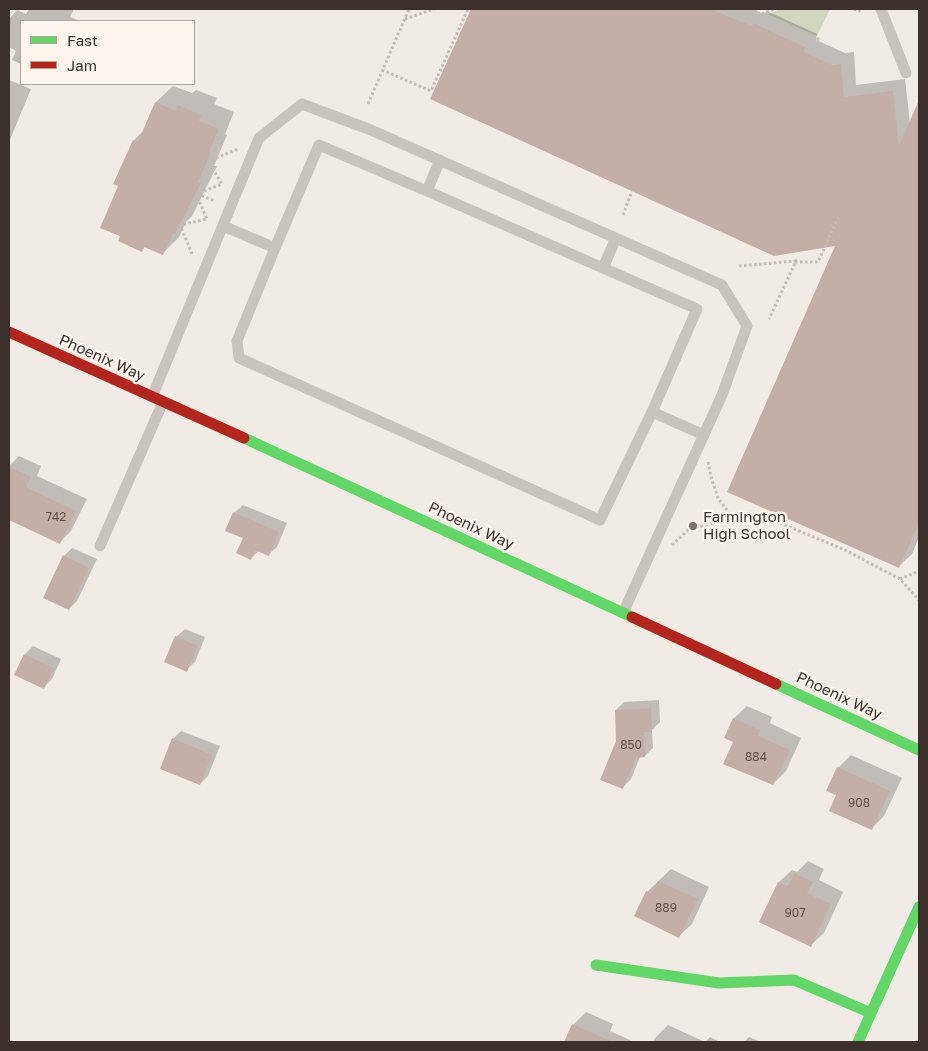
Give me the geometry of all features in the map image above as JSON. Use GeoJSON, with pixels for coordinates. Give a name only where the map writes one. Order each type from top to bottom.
{"type":"FeatureCollection","features":[{"type":"Feature","properties":{"kind":"street","name":"Phoenix Way"},"geometry":{"type":"LineString","coordinates":[[9,332],[623,612],[919,750]]}},
{"type":"Feature","properties":{"kind":"street"},"geometry":{"type":"LineString","coordinates":[[858,1042],[919,907]]}},
{"type":"Feature","properties":{"kind":"street"},"geometry":{"type":"LineString","coordinates":[[596,965],[719,983],[794,980],[871,1013]]}},
{"type":"Feature","properties":{"kind":"lane"},"geometry":{"type":"LineString","coordinates":[[881,9],[906,73]]}},
{"type":"Feature","properties":{"kind":"lane"},"geometry":{"type":"LineString","coordinates":[[152,396],[259,138],[302,104],[371,130],[722,285],[746,326],[722,395],[623,612]]}},
{"type":"Feature","properties":{"kind":"lane"},"geometry":{"type":"LineString","coordinates":[[318,145],[696,309],[652,412],[600,520],[239,358],[237,340],[275,248],[318,145]]}},
{"type":"Feature","properties":{"kind":"lane"},"geometry":{"type":"LineString","coordinates":[[426,191],[440,160]]}},
{"type":"Feature","properties":{"kind":"lane"},"geometry":{"type":"LineString","coordinates":[[223,226],[275,248]]}},
{"type":"Feature","properties":{"kind":"lane"},"geometry":{"type":"LineString","coordinates":[[602,268],[616,238]]}},
{"type":"Feature","properties":{"kind":"lane"},"geometry":{"type":"LineString","coordinates":[[100,546],[164,402]]}},
{"type":"Feature","properties":{"kind":"lane"},"geometry":{"type":"LineString","coordinates":[[652,412],[704,435]]}},
{"type":"Feature","properties":{"kind":"path"},"geometry":{"type":"LineString","coordinates":[[368,104],[409,9]]}},
{"type":"Feature","properties":{"kind":"path"},"geometry":{"type":"LineString","coordinates":[[405,19],[434,9]]}},
{"type":"Feature","properties":{"kind":"path"},"geometry":{"type":"LineString","coordinates":[[382,70],[431,91],[468,9]]}},
{"type":"Feature","properties":{"kind":"path"},"geometry":{"type":"LineString","coordinates":[[761,14],[774,9]]}},
{"type":"Feature","properties":{"kind":"path"},"geometry":{"type":"LineString","coordinates":[[854,9],[859,11],[860,9]]}},
{"type":"Feature","properties":{"kind":"path"},"geometry":{"type":"LineString","coordinates":[[749,25],[752,10],[820,40]]}},
{"type":"Feature","properties":{"kind":"path"},"geometry":{"type":"LineString","coordinates":[[196,194],[222,184],[208,161],[238,149]]}},
{"type":"Feature","properties":{"kind":"path"},"geometry":{"type":"LineString","coordinates":[[623,215],[632,191]]}},
{"type":"Feature","properties":{"kind":"path"},"geometry":{"type":"LineString","coordinates":[[196,194],[215,201]]}},
{"type":"Feature","properties":{"kind":"path"},"geometry":{"type":"LineString","coordinates":[[192,254],[180,225],[207,219],[196,194]]}},
{"type":"Feature","properties":{"kind":"path"},"geometry":{"type":"LineString","coordinates":[[739,266],[796,261],[818,262],[838,218]]}},
{"type":"Feature","properties":{"kind":"path"},"geometry":{"type":"LineString","coordinates":[[769,319],[795,262]]}},
{"type":"Feature","properties":{"kind":"path"},"geometry":{"type":"LineString","coordinates":[[708,456],[711,477],[718,498],[729,513],[739,521]]}},
{"type":"Feature","properties":{"kind":"path"},"geometry":{"type":"LineString","coordinates":[[670,547],[688,530],[713,523],[739,521],[780,522],[845,550],[900,579],[919,600]]}},
{"type":"Feature","properties":{"kind":"path"},"geometry":{"type":"LineString","coordinates":[[900,579],[919,571]]}},
{"type":"Feature","properties":{"kind":"green space"},"geometry":{"type":"Polygon","coordinates":[[[781,9],[830,9],[817,36],[768,14],[781,9]]]}},
{"type":"Feature","properties":{"kind":"building"},"geometry":{"type":"Polygon","coordinates":[[[471,9],[710,9],[752,26],[753,23],[805,47],[804,52],[832,65],[841,64],[844,97],[893,91],[899,146],[919,100],[919,523],[899,568],[727,492],[835,246],[774,256],[430,99],[471,9]]]}},
{"type":"Feature","properties":{"kind":"building"},"geometry":{"type":"Polygon","coordinates":[[[155,102],[175,110],[178,105],[201,115],[199,121],[219,129],[198,182],[201,183],[163,255],[144,247],[142,252],[118,241],[120,236],[100,228],[118,186],[113,184],[133,140],[138,142],[155,102]]]}},
{"type":"Feature","properties":{"kind":"building"},"geometry":{"type":"Polygon","coordinates":[[[9,467],[31,477],[26,487],[76,511],[60,544],[9,520],[9,467]]]}},
{"type":"Feature","properties":{"kind":"building"},"geometry":{"type":"Polygon","coordinates":[[[233,512],[279,532],[269,556],[255,550],[251,560],[236,553],[243,538],[225,531],[233,512]]]}},
{"type":"Feature","properties":{"kind":"building"},"geometry":{"type":"Polygon","coordinates":[[[63,555],[89,568],[69,610],[43,598],[63,555]]]}},
{"type":"Feature","properties":{"kind":"building"},"geometry":{"type":"Polygon","coordinates":[[[175,636],[198,646],[187,672],[164,662],[175,636]]]}},
{"type":"Feature","properties":{"kind":"building"},"geometry":{"type":"Polygon","coordinates":[[[24,654],[54,668],[44,689],[14,675],[24,654]]]}},
{"type":"Feature","properties":{"kind":"building"},"geometry":{"type":"Polygon","coordinates":[[[651,708],[652,732],[644,732],[645,757],[636,758],[623,789],[600,780],[616,741],[615,710],[651,708]]]}},
{"type":"Feature","properties":{"kind":"building"},"geometry":{"type":"Polygon","coordinates":[[[733,718],[760,730],[758,736],[790,750],[773,785],[723,764],[733,742],[724,738],[733,718]]]}},
{"type":"Feature","properties":{"kind":"building"},"geometry":{"type":"Polygon","coordinates":[[[172,738],[212,755],[200,785],[160,769],[172,738]]]}},
{"type":"Feature","properties":{"kind":"building"},"geometry":{"type":"Polygon","coordinates":[[[837,767],[890,791],[872,830],[829,811],[836,795],[826,791],[837,767]]]}},
{"type":"Feature","properties":{"kind":"building"},"geometry":{"type":"Polygon","coordinates":[[[794,873],[813,882],[807,893],[831,904],[811,947],[759,922],[778,882],[788,886],[794,873]]]}},
{"type":"Feature","properties":{"kind":"building"},"geometry":{"type":"Polygon","coordinates":[[[658,881],[698,899],[679,938],[634,916],[646,891],[651,893],[658,881]]]}},
{"type":"Feature","properties":{"kind":"building"},"geometry":{"type":"Polygon","coordinates":[[[572,1024],[613,1042],[564,1042],[572,1024]]]}},
{"type":"Feature","properties":{"kind":"traffic: fast"},"geometry":{"type":"LineString","coordinates":[[244,438],[632,617]]}},
{"type":"Feature","properties":{"kind":"traffic: fast"},"geometry":{"type":"LineString","coordinates":[[776,684],[919,750]]}},
{"type":"Feature","properties":{"kind":"traffic: fast"},"geometry":{"type":"LineString","coordinates":[[858,1042],[919,907]]}},
{"type":"Feature","properties":{"kind":"traffic: fast"},"geometry":{"type":"LineString","coordinates":[[596,965],[719,983],[794,980],[871,1013]]}},
{"type":"Feature","properties":{"kind":"traffic: jam"},"geometry":{"type":"LineString","coordinates":[[9,332],[244,438]]}},
{"type":"Feature","properties":{"kind":"traffic: jam"},"geometry":{"type":"LineString","coordinates":[[632,617],[776,684]]}},
{"type":"Feature","properties":{"kind":"place","name":"Farmington High School"},"geometry":{"type":"Point","coordinates":[693,526]}}]}
